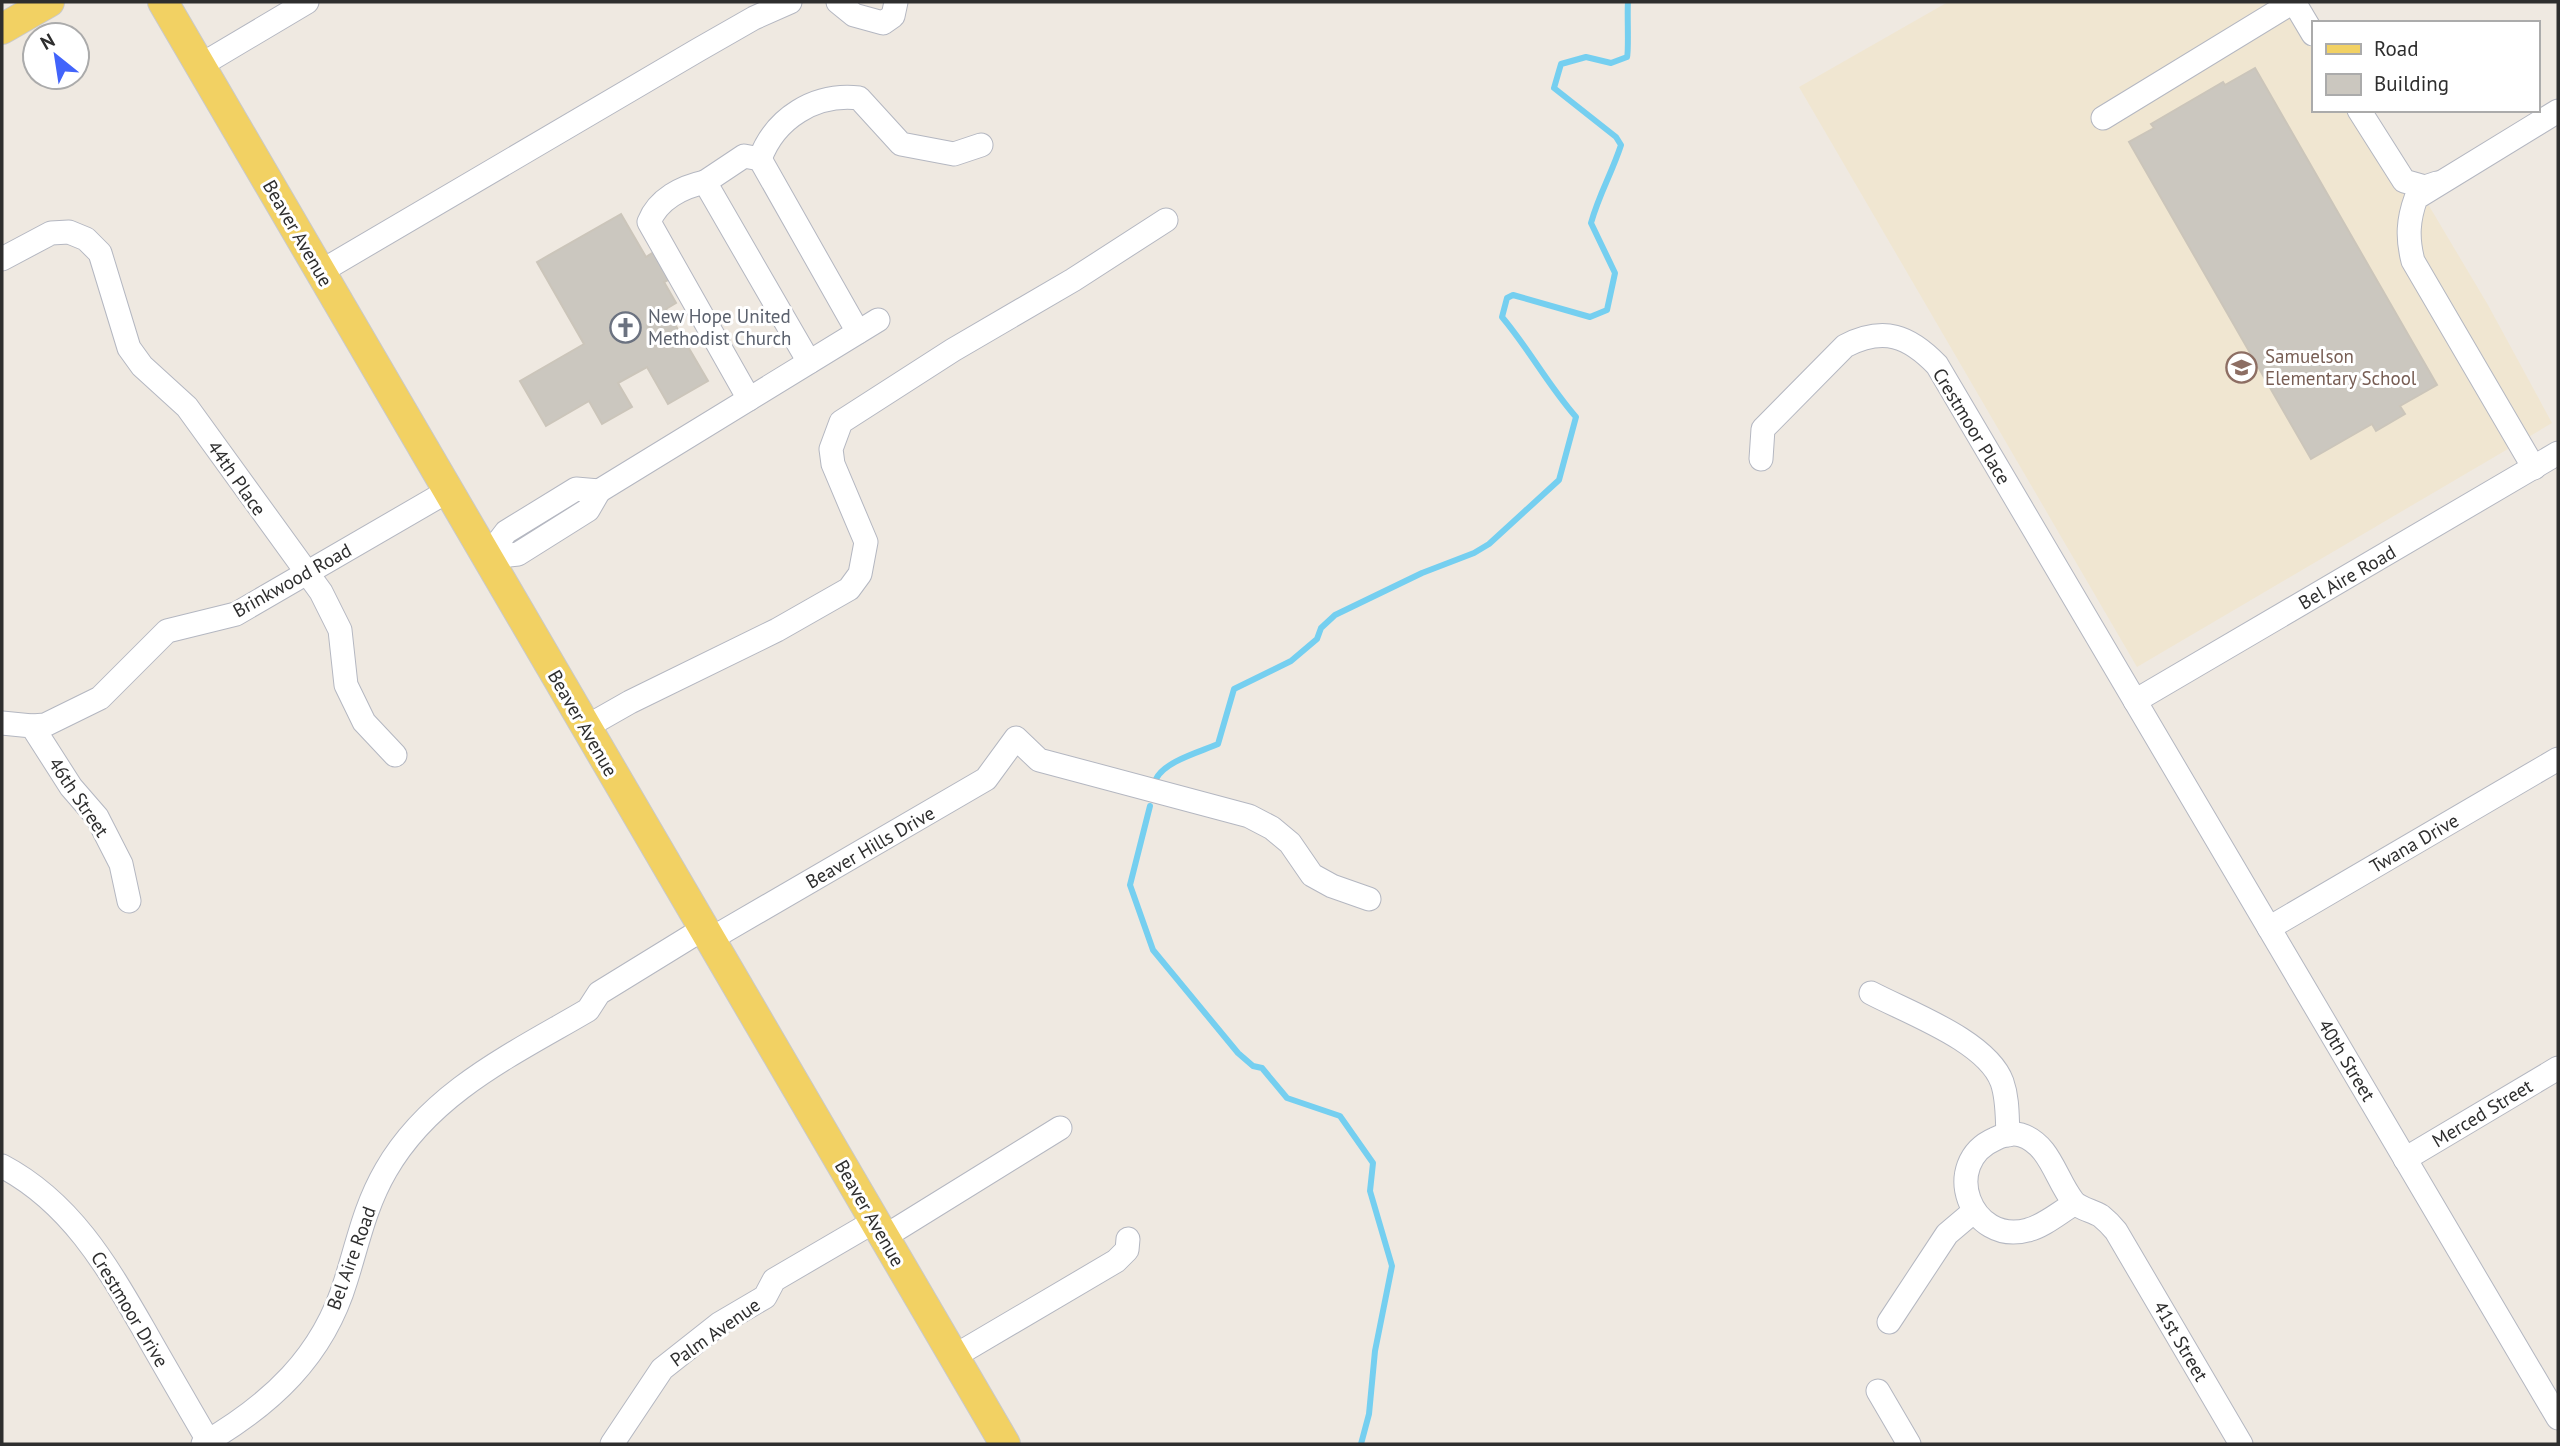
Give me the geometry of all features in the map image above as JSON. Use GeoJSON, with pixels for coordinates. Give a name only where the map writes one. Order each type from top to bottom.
{"type":"FeatureCollection","features":[{"type":"Feature","properties":{"kind":"main road"},"geometry":{"type":"LineString","coordinates":[[2,29],[49,2]]}},
{"type":"Feature","properties":{"kind":"main road","name":"Beaver Avenue"},"geometry":{"type":"LineString","coordinates":[[163,2],[1004,1444]]}},
{"type":"Feature","properties":{"kind":"street"},"geometry":{"type":"LineString","coordinates":[[201,65],[307,2]]}},
{"type":"Feature","properties":{"kind":"street"},"geometry":{"type":"LineString","coordinates":[[320,272],[687,56],[754,18],[790,2]]}},
{"type":"Feature","properties":{"kind":"street"},"geometry":{"type":"LineString","coordinates":[[838,2],[854,15],[883,23],[893,16],[896,2]]}},
{"type":"Feature","properties":{"kind":"street"},"geometry":{"type":"LineString","coordinates":[[2103,118],[2294,2],[2312,32]]}},
{"type":"Feature","properties":{"kind":"street"},"geometry":{"type":"LineString","coordinates":[[858,332],[760,159],[767,139],[777,126],[814,103],[840,96],[859,98],[901,144],[954,154],[981,145]]}},
{"type":"Feature","properties":{"kind":"street"},"geometry":{"type":"LineString","coordinates":[[2534,468],[2413,261],[2409,243],[2409,217],[2416,198],[2437,183],[2558,111]]}},
{"type":"Feature","properties":{"kind":"street"},"geometry":{"type":"LineString","coordinates":[[2360,112],[2404,181],[2425,187],[2437,183]]}},
{"type":"Feature","properties":{"kind":"street"},"geometry":{"type":"LineString","coordinates":[[749,399],[649,222],[663,200],[691,185],[705,182],[744,156],[760,159]]}},
{"type":"Feature","properties":{"kind":"street"},"geometry":{"type":"LineString","coordinates":[[705,182],[809,362]]}},
{"type":"Feature","properties":{"kind":"street"},"geometry":{"type":"LineString","coordinates":[[586,727],[630,702],[777,630],[849,589],[860,574],[866,542],[833,464],[833,442],[841,422],[953,349],[1073,280],[1167,220]]}},
{"type":"Feature","properties":{"kind":"street","name":"44th Place"},"geometry":{"type":"LineString","coordinates":[[2,259],[51,233],[69,232],[86,239],[100,253],[129,348],[142,366],[187,407],[321,592],[340,630],[346,685],[364,722],[395,755]]}},
{"type":"Feature","properties":{"kind":"street"},"geometry":{"type":"LineString","coordinates":[[486,558],[518,554],[588,510],[599,491],[878,320]]}},
{"type":"Feature","properties":{"kind":"street","name":"Crestmoor Place"},"geometry":{"type":"LineString","coordinates":[[1761,458],[1763,429],[1845,346],[1858,340],[1885,335],[1918,346],[1937,365],[2135,701]]}},
{"type":"Feature","properties":{"kind":"street","name":"Bel Aire Road"},"geometry":{"type":"LineString","coordinates":[[2135,701],[2558,453]]}},
{"type":"Feature","properties":{"kind":"street","name":"Brinkwood Road"},"geometry":{"type":"LineString","coordinates":[[32,726],[45,725],[100,698],[167,631],[236,614],[448,491]]}},
{"type":"Feature","properties":{"kind":"street","name":"40th Street"},"geometry":{"type":"LineString","coordinates":[[2135,701],[2405,1159],[2549,1382],[2558,1419]]}},
{"type":"Feature","properties":{"kind":"street"},"geometry":{"type":"LineString","coordinates":[[2,723],[32,726]]}},
{"type":"Feature","properties":{"kind":"street","name":"46th Street"},"geometry":{"type":"LineString","coordinates":[[32,726],[71,787],[97,817],[121,864],[129,901]]}},
{"type":"Feature","properties":{"kind":"street","name":"Beaver Hills Drive"},"geometry":{"type":"LineString","coordinates":[[706,934],[986,779],[1016,738],[1039,760],[1249,816],[1272,828],[1290,843],[1312,875],[1332,886],[1369,899]]}},
{"type":"Feature","properties":{"kind":"street","name":"Twana Drive"},"geometry":{"type":"LineString","coordinates":[[2269,928],[2558,759]]}},
{"type":"Feature","properties":{"kind":"street","name":"Bel Aire Road"},"geometry":{"type":"LineString","coordinates":[[207,1443],[253,1413],[283,1387],[318,1341],[345,1283],[361,1222],[386,1169],[430,1113],[470,1079],[588,1010],[599,993],[706,934]]}},
{"type":"Feature","properties":{"kind":"street"},"geometry":{"type":"LineString","coordinates":[[1871,993],[1980,1050],[2002,1081],[2007,1102],[2008,1135]]}},
{"type":"Feature","properties":{"kind":"street","name":"Merced Street"},"geometry":{"type":"LineString","coordinates":[[2405,1159],[2558,1068]]}},
{"type":"Feature","properties":{"kind":"street","name":"Palm Avenue"},"geometry":{"type":"LineString","coordinates":[[612,1444],[662,1369],[719,1324],[765,1297],[774,1280],[880,1229],[1060,1128]]}},
{"type":"Feature","properties":{"kind":"street"},"geometry":{"type":"LineString","coordinates":[[2008,1135],[2020,1135],[2043,1151],[2074,1204],[2031,1229],[2015,1233],[1999,1231],[1985,1224],[1973,1212],[1966,1198],[1964,1182],[1968,1166],[1975,1152],[1987,1142],[2008,1135]]}},
{"type":"Feature","properties":{"kind":"street","name":"Crestmoor Drive"},"geometry":{"type":"LineString","coordinates":[[2,1166],[24,1178],[56,1202],[101,1255],[207,1443]]}},
{"type":"Feature","properties":{"kind":"street","name":"41st Street"},"geometry":{"type":"LineString","coordinates":[[2074,1204],[2103,1217],[2121,1238],[2241,1444]]}},
{"type":"Feature","properties":{"kind":"street"},"geometry":{"type":"LineString","coordinates":[[1889,1322],[1947,1234],[1973,1212]]}},
{"type":"Feature","properties":{"kind":"street"},"geometry":{"type":"LineString","coordinates":[[953,1357],[1116,1261],[1127,1250],[1128,1239]]}},
{"type":"Feature","properties":{"kind":"street"},"geometry":{"type":"LineString","coordinates":[[1878,1391],[1909,1444]]}},
{"type":"Feature","properties":{"kind":"shaded area","name":"Samuelson Elementary School"},"geometry":{"type":"Polygon","coordinates":[[[1948,2],[2308,2],[2320,21],[2312,21],[2312,112],[2373,112],[2488,305],[2552,423],[2137,667],[1799,87],[1948,2]]]}},
{"type":"Feature","properties":{"kind":"building","name":"Samuelson Elementary School"},"geometry":{"type":"Polygon","coordinates":[[[2255,68],[2437,385],[2400,406],[2405,414],[2376,431],[2372,424],[2311,459],[2129,142],[2154,128],[2151,124],[2223,82],[2225,85],[2255,68]]]}},
{"type":"Feature","properties":{"kind":"building","name":"New Hope United Methodist Church"},"geometry":{"type":"Polygon","coordinates":[[[621,214],[646,257],[654,252],[670,279],[664,282],[676,303],[666,309],[708,381],[668,404],[647,367],[618,383],[632,407],[602,424],[589,401],[546,426],[520,381],[584,344],[537,262],[621,214]]]}},
{"type":"Feature","properties":{"kind":"waterway"},"geometry":{"type":"LineString","coordinates":[[1156,779],[1175,762],[1218,744],[1234,689],[1291,661],[1317,639],[1321,628],[1335,615],[1489,544],[1559,480],[1576,417],[1502,317],[1507,298],[1513,295],[1590,317],[1607,310],[1615,273],[1591,223],[1621,145],[1616,137],[1554,88],[1561,64],[1586,57],[1611,63],[1627,57],[1628,2]]}},
{"type":"Feature","properties":{"kind":"waterway"},"geometry":{"type":"LineString","coordinates":[[1150,806],[1130,885],[1153,950],[1238,1053],[1253,1066],[1262,1068],[1287,1098],[1340,1116],[1373,1163],[1370,1191],[1392,1266],[1375,1351],[1369,1414],[1361,1444]]}},
{"type":"Feature","properties":{"kind":"place","name":"New Hope United Methodist Church"},"geometry":{"type":"Point","coordinates":[625,327]}},
{"type":"Feature","properties":{"kind":"place","name":"Samuelson Elementary School"},"geometry":{"type":"Point","coordinates":[2242,367]}}]}
